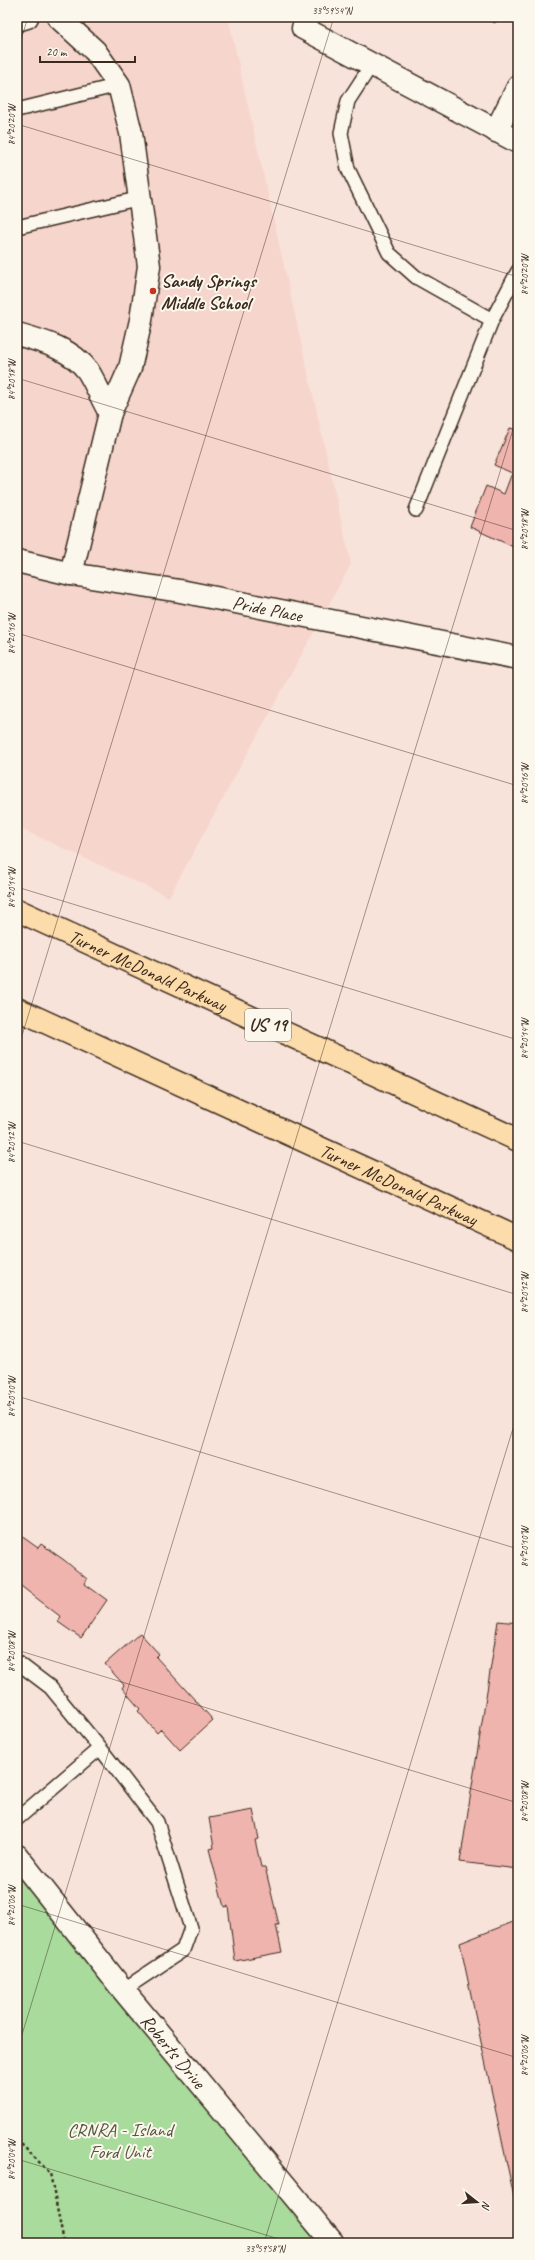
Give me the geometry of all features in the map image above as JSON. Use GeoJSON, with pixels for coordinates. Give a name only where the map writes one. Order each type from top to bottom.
{"type":"FeatureCollection","features":[{"type":"Feature","properties":{"kind":"highway","name":"Turner McDonald Parkway"},"geometry":{"type":"LineString","coordinates":[[17,910],[518,1140]]}},
{"type":"Feature","properties":{"kind":"highway","name":"Turner McDonald Parkway"},"geometry":{"type":"LineString","coordinates":[[17,1009],[518,1239]]}},
{"type":"Feature","properties":{"kind":"street"},"geometry":{"type":"LineString","coordinates":[[17,20],[27,17]]}},
{"type":"Feature","properties":{"kind":"street"},"geometry":{"type":"LineString","coordinates":[[58,17],[95,51],[119,86],[131,133],[150,266],[141,320],[130,368],[110,413],[71,574]]}},
{"type":"Feature","properties":{"kind":"street"},"geometry":{"type":"LineString","coordinates":[[303,28],[518,142]]}},
{"type":"Feature","properties":{"kind":"street"},"geometry":{"type":"LineString","coordinates":[[496,130],[518,87]]}},
{"type":"Feature","properties":{"kind":"street"},"geometry":{"type":"LineString","coordinates":[[17,334],[45,342],[72,355],[87,370],[110,413]]}},
{"type":"Feature","properties":{"kind":"street","name":"Pride Place"},"geometry":{"type":"LineString","coordinates":[[17,561],[71,574],[180,591],[518,658]]}},
{"type":"Feature","properties":{"kind":"street","name":"Roberts Drive"},"geometry":{"type":"LineString","coordinates":[[17,1856],[123,1990],[333,2243]]}},
{"type":"Feature","properties":{"kind":"lane"},"geometry":{"type":"LineString","coordinates":[[372,64],[348,101],[341,133],[348,169],[389,253],[416,277],[492,320]]}},
{"type":"Feature","properties":{"kind":"lane"},"geometry":{"type":"LineString","coordinates":[[17,110],[119,86]]}},
{"type":"Feature","properties":{"kind":"lane"},"geometry":{"type":"LineString","coordinates":[[17,227],[140,198]]}},
{"type":"Feature","properties":{"kind":"lane"},"geometry":{"type":"LineString","coordinates":[[416,510],[492,320],[518,271]]}},
{"type":"Feature","properties":{"kind":"lane"},"geometry":{"type":"LineString","coordinates":[[17,1662],[50,1686],[157,1822],[191,1928],[183,1950],[123,1990]]}},
{"type":"Feature","properties":{"kind":"lane"},"geometry":{"type":"LineString","coordinates":[[17,1819],[100,1748]]}},
{"type":"Feature","properties":{"kind":"path"},"geometry":{"type":"LineString","coordinates":[[17,2140],[50,2173],[64,2243]]}},
{"type":"Feature","properties":{"kind":"shaded area","name":"Sandy Springs Middle School"},"geometry":{"type":"Polygon","coordinates":[[[17,17],[228,17],[351,564],[169,897],[17,827],[17,17]]]}},
{"type":"Feature","properties":{"kind":"green space","name":"CRNRA - Island Ford Unit"},"geometry":{"type":"Polygon","coordinates":[[[17,1860],[332,2243],[17,2243],[17,1860]]]}},
{"type":"Feature","properties":{"kind":"building"},"geometry":{"type":"Polygon","coordinates":[[[483,17],[498,17],[495,23],[483,17]]]}},
{"type":"Feature","properties":{"kind":"building"},"geometry":{"type":"Polygon","coordinates":[[[510,428],[518,430],[518,549],[470,527],[486,486],[504,494],[512,473],[494,465],[510,428]]]}},
{"type":"Feature","properties":{"kind":"building"},"geometry":{"type":"Polygon","coordinates":[[[17,1533],[38,1548],[41,1544],[64,1560],[87,1579],[85,1584],[107,1600],[81,1638],[58,1622],[61,1617],[17,1583],[17,1533]]]}},
{"type":"Feature","properties":{"kind":"building"},"geometry":{"type":"Polygon","coordinates":[[[498,1621],[518,1623],[518,1869],[460,1862],[498,1621]]]}},
{"type":"Feature","properties":{"kind":"building"},"geometry":{"type":"Polygon","coordinates":[[[140,1633],[159,1654],[156,1657],[213,1720],[180,1750],[161,1729],[157,1733],[138,1711],[140,1709],[122,1688],[124,1685],[105,1664],[140,1633]]]}},
{"type":"Feature","properties":{"kind":"building"},"geometry":{"type":"Polygon","coordinates":[[[253,1810],[259,1839],[255,1840],[261,1867],[265,1867],[279,1925],[276,1925],[282,1952],[235,1961],[228,1906],[224,1907],[209,1849],[214,1848],[209,1818],[253,1810]]]}},
{"type":"Feature","properties":{"kind":"building"},"geometry":{"type":"Polygon","coordinates":[[[518,1920],[518,2216],[460,1943],[518,1920]]]}},
{"type":"Feature","properties":{"kind":"place","name":"Sandy Springs Middle School"},"geometry":{"type":"Point","coordinates":[153,291]}}]}
